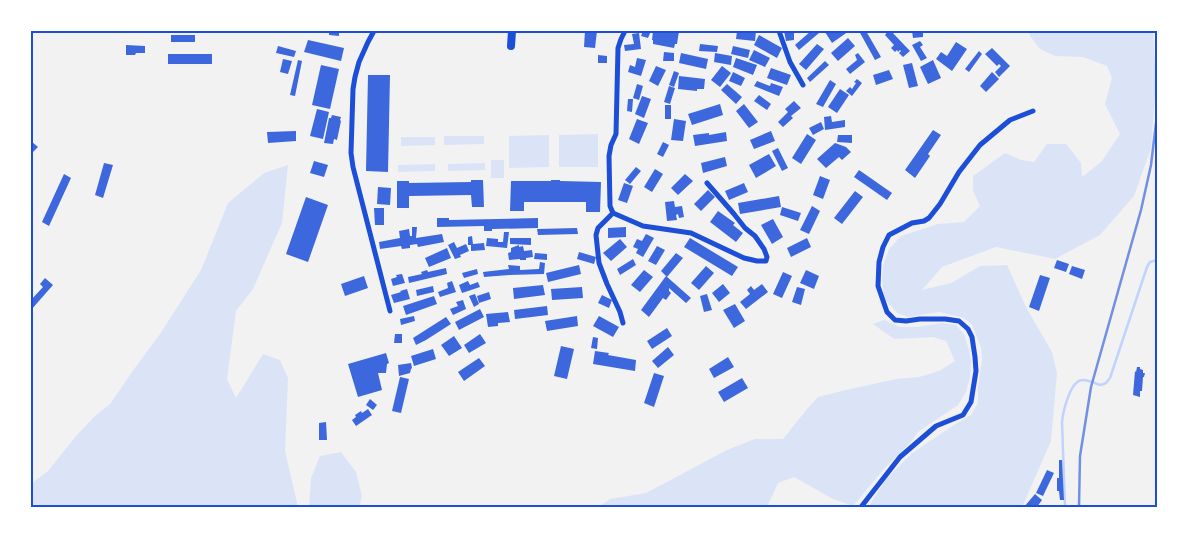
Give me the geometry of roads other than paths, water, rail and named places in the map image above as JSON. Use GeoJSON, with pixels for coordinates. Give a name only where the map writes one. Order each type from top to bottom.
{"type":"FeatureCollection","features":[{"type":"Feature","properties":{"kind":"main road"},"geometry":{"type":"LineString","coordinates":[[511,46],[512,31]]}},
{"type":"Feature","properties":{"kind":"street"},"geometry":{"type":"LineString","coordinates":[[374,31],[355,77],[351,152],[390,311]]}},
{"type":"Feature","properties":{"kind":"street"},"geometry":{"type":"LineString","coordinates":[[625,31],[620,39],[618,48],[616,134],[609,156],[610,206],[613,214],[643,226],[691,233],[744,258],[757,262],[766,261],[767,256],[764,249],[755,236],[745,228],[707,183]]}},
{"type":"Feature","properties":{"kind":"street"},"geometry":{"type":"LineString","coordinates":[[779,31],[790,62],[803,85]]}},
{"type":"Feature","properties":{"kind":"street"},"geometry":{"type":"LineString","coordinates":[[861,507],[900,457],[936,426],[963,415],[971,402],[976,371],[972,337],[968,329],[959,321],[945,319],[895,320],[887,312],[878,286],[879,262],[883,247],[890,235],[912,223],[929,218],[980,145],[1010,120],[1033,111]]}},
{"type":"Feature","properties":{"kind":"street"},"geometry":{"type":"LineString","coordinates":[[613,214],[598,228],[596,235],[600,263],[623,323]]}},
{"type":"Feature","properties":{"kind":"waterway"},"geometry":{"type":"LineString","coordinates":[[1065,507],[1062,422],[1068,398],[1074,386],[1082,380],[1101,385],[1110,378],[1147,267],[1150,262],[1157,260]]}},
{"type":"Feature","properties":{"kind":"railway"},"geometry":{"type":"LineString","coordinates":[[1079,507],[1080,456],[1091,387],[1141,210],[1151,165],[1157,115]]}}]}
